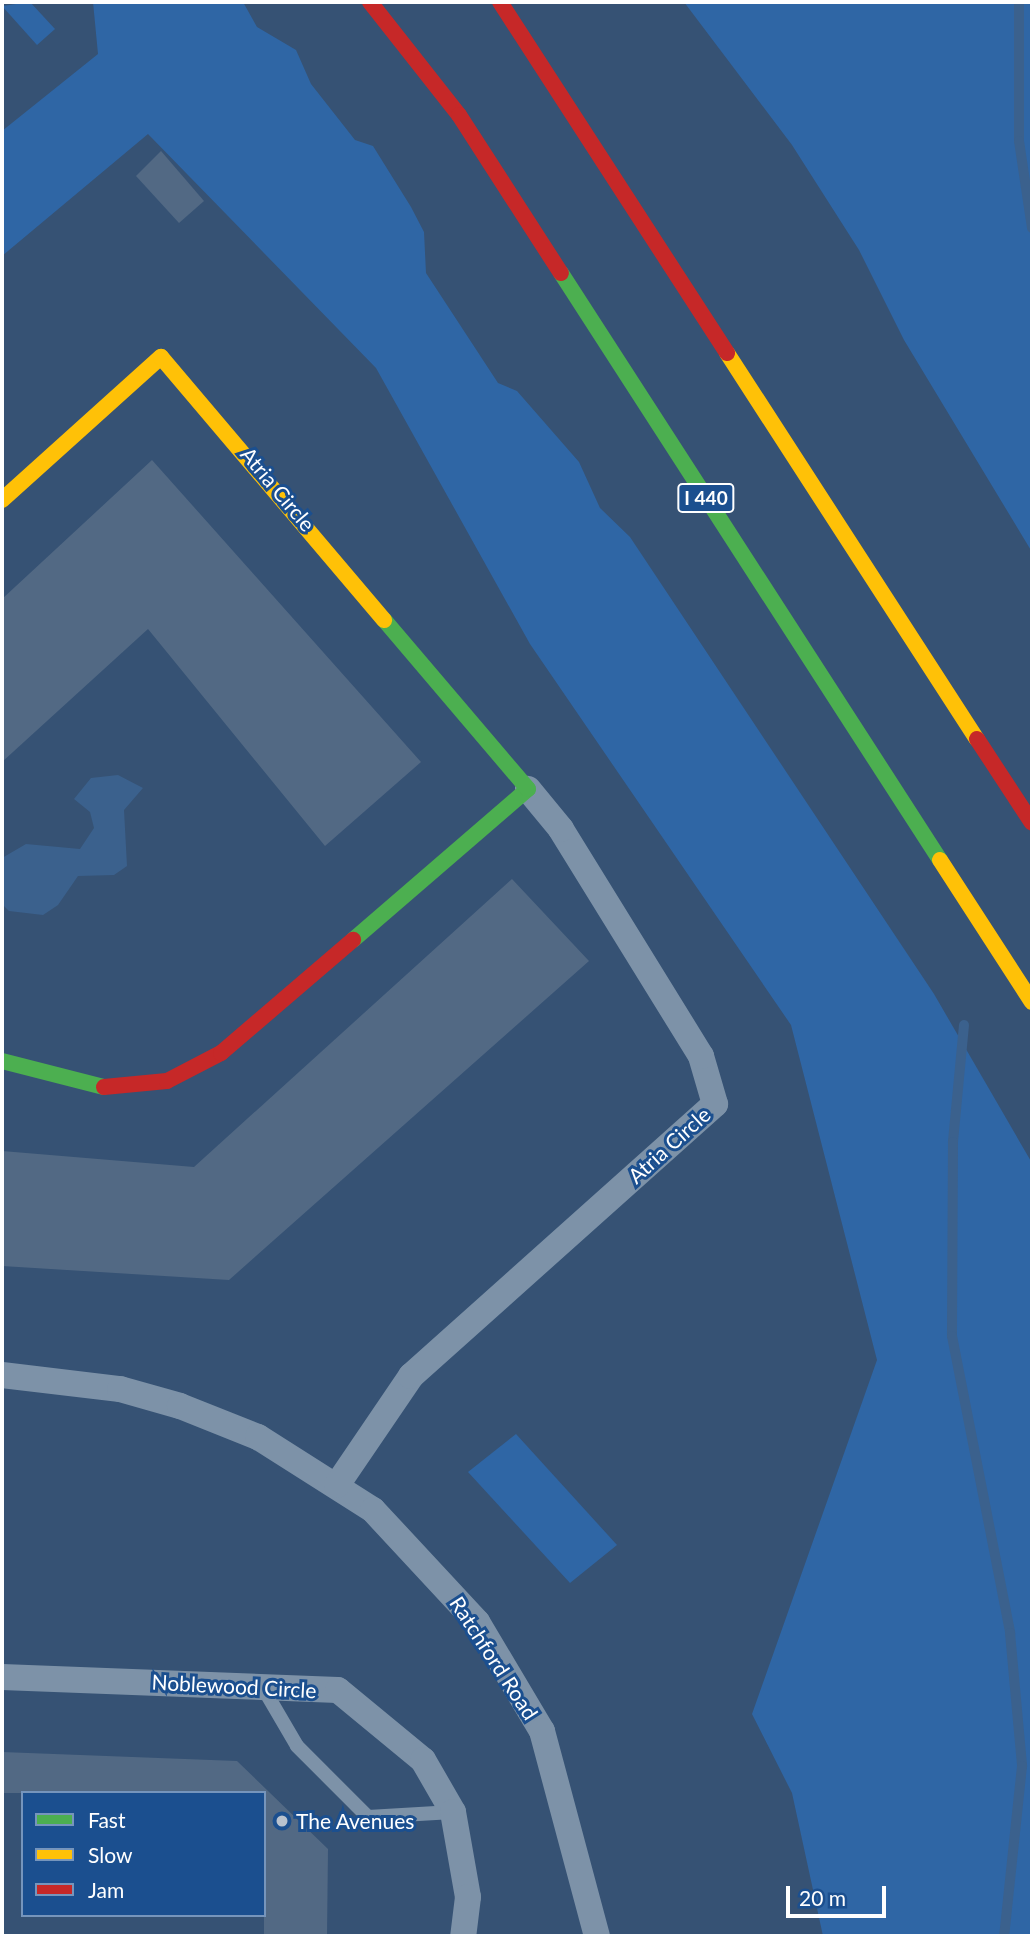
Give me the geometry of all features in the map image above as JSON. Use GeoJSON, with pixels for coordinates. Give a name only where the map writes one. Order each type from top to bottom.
{"type":"FeatureCollection","features":[{"type":"Feature","properties":{"kind":"main road","name":"I 440"},"geometry":{"type":"LineString","coordinates":[[370,2],[459,115],[1032,1002]]}},
{"type":"Feature","properties":{"kind":"main road"},"geometry":{"type":"LineString","coordinates":[[500,2],[1032,823]]}},
{"type":"Feature","properties":{"kind":"main road","name":"Atria Circle"},"geometry":{"type":"LineString","coordinates":[[2,500],[161,357],[528,789]]}},
{"type":"Feature","properties":{"kind":"main road"},"geometry":{"type":"LineString","coordinates":[[2,1062],[96,1088],[167,1081],[221,1052],[528,789]]}},
{"type":"Feature","properties":{"kind":"street","name":"Atria Circle"},"geometry":{"type":"LineString","coordinates":[[337,1485],[411,1377],[715,1104],[701,1056],[561,829],[528,789]]}},
{"type":"Feature","properties":{"kind":"street","name":"Ratchford Road"},"geometry":{"type":"LineString","coordinates":[[2,1375],[120,1389],[180,1406],[258,1437],[337,1485],[427,1563],[511,1676],[542,1731],[563,1791],[597,1936]]}},
{"type":"Feature","properties":{"kind":"street","name":"Noblewood Circle"},"geometry":{"type":"LineString","coordinates":[[2,1677],[338,1690],[423,1760],[453,1812],[468,1897],[463,1936]]}},
{"type":"Feature","properties":{"kind":"lane"},"geometry":{"type":"LineString","coordinates":[[262,1686],[297,1746],[368,1817],[453,1812]]}},
{"type":"Feature","properties":{"kind":"shaded area"},"geometry":{"type":"Polygon","coordinates":[[[30,2],[55,29],[37,45],[2,6],[30,2]]]}},
{"type":"Feature","properties":{"kind":"shaded area"},"geometry":{"type":"Polygon","coordinates":[[[93,2],[243,2],[257,27],[296,50],[311,84],[355,140],[373,146],[411,207],[424,232],[426,273],[498,383],[517,391],[579,462],[600,508],[630,537],[934,994],[1032,1163],[1032,1936],[823,1936],[792,1793],[752,1714],[877,1360],[791,1025],[530,644],[376,368],[148,134],[2,256],[2,131],[98,54],[93,2]]]}},
{"type":"Feature","properties":{"kind":"shaded area"},"geometry":{"type":"Polygon","coordinates":[[[684,2],[1032,2],[1032,552],[904,340],[859,250],[792,145],[684,2]]]}},
{"type":"Feature","properties":{"kind":"shaded area"},"geometry":{"type":"Polygon","coordinates":[[[118,775],[143,788],[124,810],[127,866],[114,875],[78,876],[58,905],[43,915],[9,911],[2,904],[2,858],[26,844],[80,849],[94,828],[90,812],[74,799],[91,778],[118,775]]]}},
{"type":"Feature","properties":{"kind":"shaded area"},"geometry":{"type":"Polygon","coordinates":[[[516,1434],[617,1545],[570,1583],[468,1472],[516,1434]]]}},
{"type":"Feature","properties":{"kind":"building"},"geometry":{"type":"Polygon","coordinates":[[[161,151],[204,201],[179,223],[136,176],[161,151]]]}},
{"type":"Feature","properties":{"kind":"building"},"geometry":{"type":"Polygon","coordinates":[[[152,460],[421,762],[325,846],[148,629],[2,762],[2,599],[152,460]]]}},
{"type":"Feature","properties":{"kind":"building"},"geometry":{"type":"Polygon","coordinates":[[[512,879],[589,961],[229,1280],[2,1266],[2,1151],[194,1167],[512,879]]]}},
{"type":"Feature","properties":{"kind":"building","name":"The Avenues"},"geometry":{"type":"Polygon","coordinates":[[[2,1752],[237,1761],[328,1849],[327,1936],[264,1936],[266,1791],[2,1793],[2,1752]]]}},
{"type":"Feature","properties":{"kind":"waterway"},"geometry":{"type":"LineString","coordinates":[[1019,2],[1019,141],[1032,228]]}},
{"type":"Feature","properties":{"kind":"waterway"},"geometry":{"type":"LineString","coordinates":[[964,1025],[953,1142],[952,1336],[1010,1633],[1022,1766],[1004,1936]]}},
{"type":"Feature","properties":{"kind":"traffic: fast"},"geometry":{"type":"LineString","coordinates":[[561,273],[940,860]]}},
{"type":"Feature","properties":{"kind":"traffic: fast"},"geometry":{"type":"LineString","coordinates":[[353,940],[528,789],[384,620]]}},
{"type":"Feature","properties":{"kind":"traffic: fast"},"geometry":{"type":"LineString","coordinates":[[2,1061],[104,1087]]}},
{"type":"Feature","properties":{"kind":"traffic: slow"},"geometry":{"type":"LineString","coordinates":[[727,353],[977,739]]}},
{"type":"Feature","properties":{"kind":"traffic: slow"},"geometry":{"type":"LineString","coordinates":[[2,500],[161,357],[384,620]]}},
{"type":"Feature","properties":{"kind":"traffic: slow"},"geometry":{"type":"LineString","coordinates":[[940,860],[1032,1002]]}},
{"type":"Feature","properties":{"kind":"traffic: jam"},"geometry":{"type":"LineString","coordinates":[[370,2],[459,115],[561,273]]}},
{"type":"Feature","properties":{"kind":"traffic: jam"},"geometry":{"type":"LineString","coordinates":[[500,2],[727,353]]}},
{"type":"Feature","properties":{"kind":"traffic: jam"},"geometry":{"type":"LineString","coordinates":[[977,739],[1032,823]]}},
{"type":"Feature","properties":{"kind":"traffic: jam"},"geometry":{"type":"LineString","coordinates":[[104,1087],[167,1081],[221,1053],[353,940]]}},
{"type":"Feature","properties":{"kind":"place","name":"The Avenues"},"geometry":{"type":"Point","coordinates":[282,1821]}}]}
